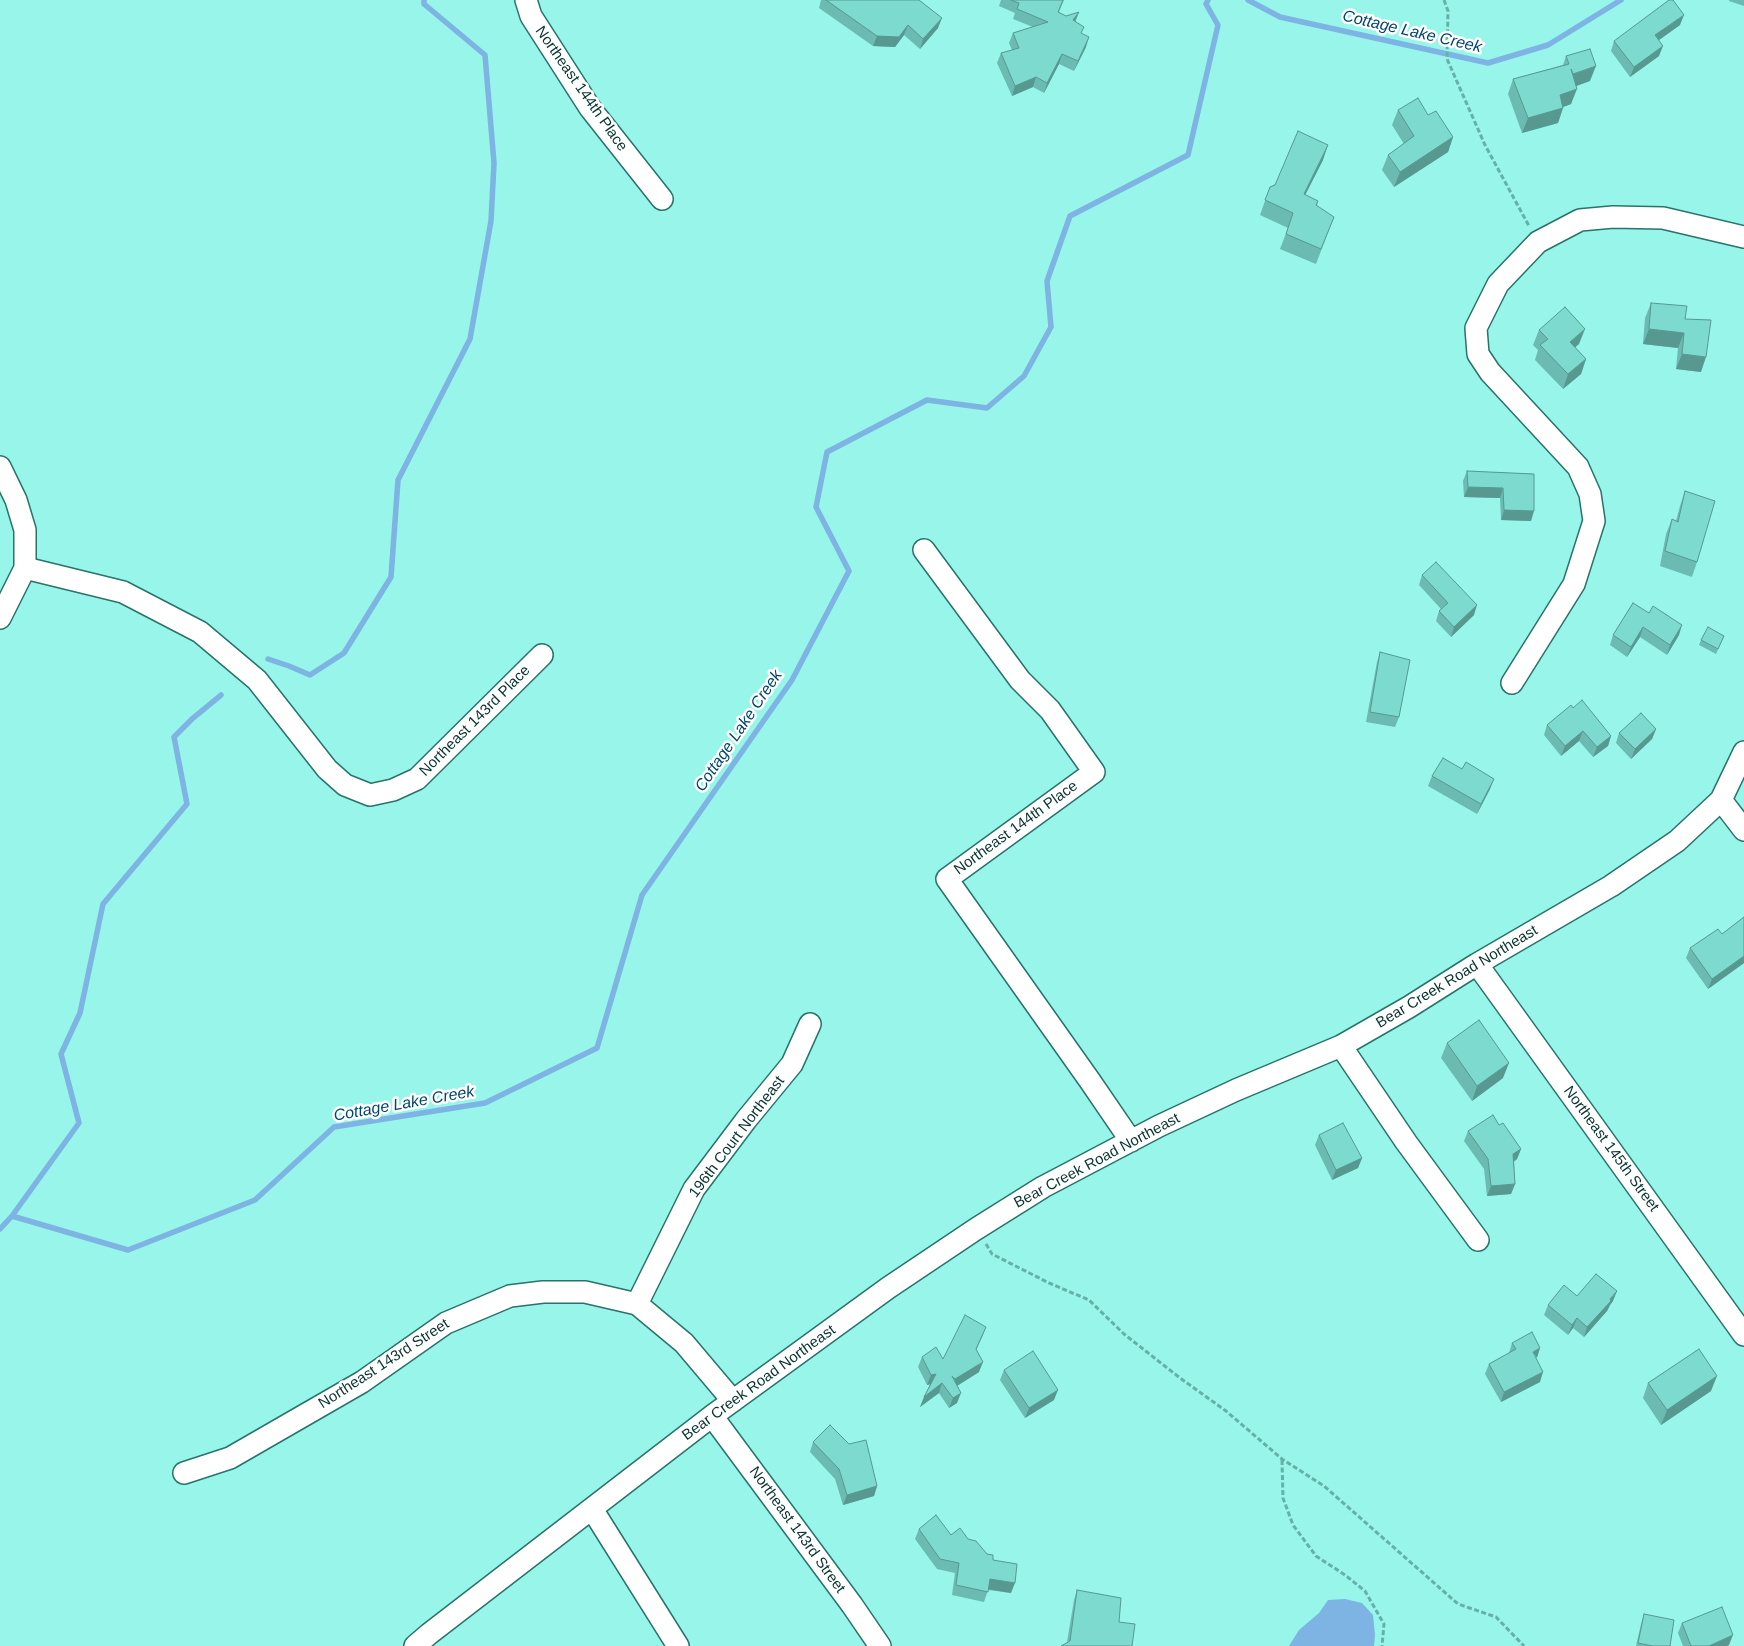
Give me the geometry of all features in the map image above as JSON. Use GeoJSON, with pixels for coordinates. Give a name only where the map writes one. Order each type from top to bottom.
{"type":"FeatureCollection","features":[{"type":"Feature","properties":{"kind":"street","name":"Northeast 144th Place"},"geometry":{"type":"LineString","coordinates":[[526,0],[531,16],[590,108],[662,199]]}},
{"type":"Feature","properties":{"kind":"street"},"geometry":{"type":"LineString","coordinates":[[1512,683],[1574,584],[1594,521],[1590,494],[1578,467],[1490,372],[1478,354],[1476,328],[1498,284],[1538,242],[1580,220],[1613,216],[1663,218],[1744,237]]}},
{"type":"Feature","properties":{"kind":"street"},"geometry":{"type":"LineString","coordinates":[[0,468],[16,500],[24,530],[25,568],[0,618]]}},
{"type":"Feature","properties":{"kind":"street","name":"Northeast 144th Place"},"geometry":{"type":"LineString","coordinates":[[924,550],[1020,680],[1050,710],[1094,772],[947,880],[1090,1081],[1130,1141]]}},
{"type":"Feature","properties":{"kind":"street","name":"Northeast 143rd Place"},"geometry":{"type":"LineString","coordinates":[[25,568],[123,592],[200,632],[257,680],[333,774],[345,786],[370,795],[393,790],[417,779],[542,655]]}},
{"type":"Feature","properties":{"kind":"street","name":"Bear Creek Road Northeast"},"geometry":{"type":"LineString","coordinates":[[415,1646],[712,1416],[888,1288],[976,1229],[1043,1187],[1130,1141],[1236,1090],[1341,1046],[1611,886],[1677,841],[1721,800],[1744,752]]}},
{"type":"Feature","properties":{"kind":"street"},"geometry":{"type":"LineString","coordinates":[[1721,800],[1744,830]]}},
{"type":"Feature","properties":{"kind":"street","name":"Northeast 145th Street"},"geometry":{"type":"LineString","coordinates":[[1477,964],[1744,1336]]}},
{"type":"Feature","properties":{"kind":"street","name":"196th Court Northeast"},"geometry":{"type":"LineString","coordinates":[[637,1304],[694,1189],[746,1120],[792,1064],[810,1024]]}},
{"type":"Feature","properties":{"kind":"street"},"geometry":{"type":"LineString","coordinates":[[1341,1046],[1406,1142],[1478,1240]]}},
{"type":"Feature","properties":{"kind":"street","name":"Northeast 143rd Street"},"geometry":{"type":"LineString","coordinates":[[184,1473],[230,1458],[362,1382],[446,1323],[510,1296],[543,1292],[585,1292],[637,1304],[684,1343],[733,1401]]}},
{"type":"Feature","properties":{"kind":"street","name":"Northeast 143rd Street"},"geometry":{"type":"LineString","coordinates":[[712,1416],[852,1604],[880,1646]]}},
{"type":"Feature","properties":{"kind":"street"},"geometry":{"type":"LineString","coordinates":[[592,1509],[678,1646]]}},
{"type":"Feature","properties":{"kind":"path"},"geometry":{"type":"LineString","coordinates":[[1444,0],[1448,10],[1446,58],[1485,145],[1538,242]]}},
{"type":"Feature","properties":{"kind":"path"},"geometry":{"type":"LineString","coordinates":[[976,1229],[992,1254],[1049,1283],[1090,1300],[1124,1334],[1226,1411],[1282,1459],[1324,1486],[1458,1604],[1496,1617],[1524,1646]]}},
{"type":"Feature","properties":{"kind":"path"},"geometry":{"type":"LineString","coordinates":[[1282,1459],[1283,1498],[1293,1525],[1316,1556],[1345,1575],[1364,1591],[1384,1624],[1382,1646]]}},
{"type":"Feature","properties":{"kind":"water"},"geometry":{"type":"Polygon","coordinates":[[[1345,1599],[1362,1603],[1373,1615],[1374,1646],[1289,1646],[1299,1630],[1319,1613],[1328,1600],[1345,1599]]]}},
{"type":"Feature","properties":{"kind":"building"},"geometry":{"type":"Polygon","coordinates":[[[826,0],[919,0],[942,18],[923,39],[908,25],[899,37],[877,36],[826,0]]]}},
{"type":"Feature","properties":{"kind":"building"},"geometry":{"type":"Polygon","coordinates":[[[1011,0],[1063,0],[1058,12],[1066,16],[1079,12],[1073,20],[1084,27],[1081,33],[1089,37],[1078,61],[1062,54],[1047,83],[1036,77],[1015,86],[1001,53],[1019,48],[1013,33],[1048,22],[1017,9],[1019,3],[1011,0]]]}},
{"type":"Feature","properties":{"kind":"building"},"geometry":{"type":"Polygon","coordinates":[[[1669,0],[1673,0],[1684,15],[1655,35],[1663,46],[1634,67],[1614,41],[1669,0]]]}},
{"type":"Feature","properties":{"kind":"building"},"geometry":{"type":"Polygon","coordinates":[[[1590,49],[1596,66],[1573,74],[1571,69],[1577,89],[1560,95],[1563,108],[1528,118],[1513,79],[1569,64],[1566,56],[1590,49]]]}},
{"type":"Feature","properties":{"kind":"building"},"geometry":{"type":"Polygon","coordinates":[[[1418,98],[1428,115],[1436,111],[1453,137],[1400,172],[1388,155],[1414,136],[1398,110],[1418,98]]]}},
{"type":"Feature","properties":{"kind":"building"},"geometry":{"type":"Polygon","coordinates":[[[1298,131],[1328,145],[1304,194],[1318,201],[1316,205],[1334,217],[1321,249],[1286,234],[1293,213],[1265,200],[1270,187],[1275,185],[1298,131]]]}},
{"type":"Feature","properties":{"kind":"building"},"geometry":{"type":"Polygon","coordinates":[[[1651,303],[1687,306],[1685,319],[1711,320],[1706,357],[1682,354],[1684,333],[1649,329],[1651,303]]]}},
{"type":"Feature","properties":{"kind":"building"},"geometry":{"type":"Polygon","coordinates":[[[1565,307],[1585,329],[1570,342],[1586,359],[1568,374],[1540,345],[1548,339],[1539,330],[1565,307]]]}},
{"type":"Feature","properties":{"kind":"building"},"geometry":{"type":"Polygon","coordinates":[[[1467,471],[1534,474],[1534,511],[1504,510],[1503,488],[1468,487],[1467,471]]]}},
{"type":"Feature","properties":{"kind":"building"},"geometry":{"type":"Polygon","coordinates":[[[1685,491],[1715,501],[1697,562],[1665,551],[1672,519],[1678,522],[1685,491]]]}},
{"type":"Feature","properties":{"kind":"building"},"geometry":{"type":"Polygon","coordinates":[[[1436,562],[1477,605],[1454,627],[1439,611],[1448,603],[1422,575],[1436,562]]]}},
{"type":"Feature","properties":{"kind":"building"},"geometry":{"type":"Polygon","coordinates":[[[1633,603],[1649,613],[1653,606],[1682,625],[1670,645],[1643,627],[1631,647],[1613,635],[1633,603]]]}},
{"type":"Feature","properties":{"kind":"building"},"geometry":{"type":"Polygon","coordinates":[[[1708,627],[1724,636],[1718,649],[1701,640],[1708,627]]]}},
{"type":"Feature","properties":{"kind":"building"},"geometry":{"type":"Polygon","coordinates":[[[1380,652],[1410,660],[1399,717],[1370,712],[1380,652]]]}},
{"type":"Feature","properties":{"kind":"building"},"geometry":{"type":"Polygon","coordinates":[[[1582,700],[1611,736],[1597,747],[1583,731],[1565,746],[1547,725],[1571,705],[1573,708],[1582,700]]]}},
{"type":"Feature","properties":{"kind":"building"},"geometry":{"type":"Polygon","coordinates":[[[1641,713],[1656,729],[1635,749],[1619,733],[1641,713]]]}},
{"type":"Feature","properties":{"kind":"building"},"geometry":{"type":"Polygon","coordinates":[[[1443,758],[1462,769],[1466,762],[1494,779],[1481,804],[1432,776],[1443,758]]]}},
{"type":"Feature","properties":{"kind":"building"},"geometry":{"type":"Polygon","coordinates":[[[1744,917],[1744,956],[1712,979],[1690,948],[1718,929],[1722,934],[1744,917]]]}},
{"type":"Feature","properties":{"kind":"building"},"geometry":{"type":"Polygon","coordinates":[[[1479,1020],[1509,1063],[1477,1086],[1447,1043],[1479,1020]]]}},
{"type":"Feature","properties":{"kind":"building"},"geometry":{"type":"Polygon","coordinates":[[[1493,1115],[1499,1125],[1503,1123],[1521,1149],[1513,1154],[1515,1184],[1491,1186],[1488,1159],[1468,1131],[1493,1115]]]}},
{"type":"Feature","properties":{"kind":"building"},"geometry":{"type":"Polygon","coordinates":[[[1343,1123],[1362,1158],[1336,1170],[1319,1135],[1343,1123]]]}},
{"type":"Feature","properties":{"kind":"building"},"geometry":{"type":"Polygon","coordinates":[[[1596,1274],[1617,1291],[1610,1299],[1611,1301],[1587,1327],[1577,1318],[1572,1325],[1548,1305],[1564,1285],[1577,1296],[1596,1274]]]}},
{"type":"Feature","properties":{"kind":"building"},"geometry":{"type":"Polygon","coordinates":[[[965,1315],[986,1327],[976,1349],[983,1362],[955,1379],[952,1376],[961,1393],[953,1398],[942,1383],[924,1397],[936,1374],[931,1375],[922,1357],[936,1347],[943,1359],[965,1315]]]}},
{"type":"Feature","properties":{"kind":"building"},"geometry":{"type":"Polygon","coordinates":[[[1532,1332],[1540,1348],[1533,1352],[1543,1372],[1504,1392],[1489,1364],[1516,1349],[1512,1343],[1532,1332]]]}},
{"type":"Feature","properties":{"kind":"building"},"geometry":{"type":"Polygon","coordinates":[[[1699,1349],[1717,1376],[1667,1410],[1648,1383],[1699,1349]]]}},
{"type":"Feature","properties":{"kind":"building"},"geometry":{"type":"Polygon","coordinates":[[[1033,1351],[1058,1390],[1029,1408],[1004,1370],[1033,1351]]]}},
{"type":"Feature","properties":{"kind":"building"},"geometry":{"type":"Polygon","coordinates":[[[830,1425],[849,1444],[866,1440],[877,1486],[847,1495],[839,1469],[813,1442],[830,1425]]]}},
{"type":"Feature","properties":{"kind":"building"},"geometry":{"type":"Polygon","coordinates":[[[936,1515],[951,1535],[960,1528],[968,1539],[976,1541],[987,1554],[993,1555],[993,1560],[1017,1564],[1015,1583],[990,1579],[988,1592],[956,1585],[959,1563],[940,1559],[919,1529],[936,1515]]]}},
{"type":"Feature","properties":{"kind":"building"},"geometry":{"type":"Polygon","coordinates":[[[1077,1590],[1121,1598],[1119,1622],[1135,1624],[1132,1646],[1061,1646],[1070,1641],[1077,1590]]]}},
{"type":"Feature","properties":{"kind":"building"},"geometry":{"type":"Polygon","coordinates":[[[1722,1607],[1733,1635],[1709,1646],[1691,1646],[1682,1623],[1722,1607]]]}},
{"type":"Feature","properties":{"kind":"building"},"geometry":{"type":"Polygon","coordinates":[[[1644,1614],[1674,1620],[1670,1646],[1653,1646],[1638,1643],[1644,1614]]]}},
{"type":"Feature","properties":{"kind":"waterway"},"geometry":{"type":"LineString","coordinates":[[268,659],[310,675],[344,653],[391,577],[398,480],[470,339],[491,221],[494,163],[485,55],[424,4],[424,0]]}},
{"type":"Feature","properties":{"kind":"waterway","name":"Cottage Lake Creek"},"geometry":{"type":"LineString","coordinates":[[0,1229],[12,1216],[128,1250],[255,1200],[334,1127],[485,1103],[597,1048],[642,895],[792,680],[849,571],[816,507],[827,452],[927,400],[987,408],[1024,376],[1051,327],[1047,281],[1070,216],[1188,155],[1218,25],[1206,4],[1208,0]]}},
{"type":"Feature","properties":{"kind":"waterway","name":"Cottage Lake Creek"},"geometry":{"type":"LineString","coordinates":[[1248,0],[1280,17],[1488,63],[1548,45],[1621,0]]}},
{"type":"Feature","properties":{"kind":"waterway"},"geometry":{"type":"LineString","coordinates":[[12,1216],[79,1123],[61,1054],[80,1013],[103,904],[187,804],[174,737],[193,718],[221,695]]}}]}
